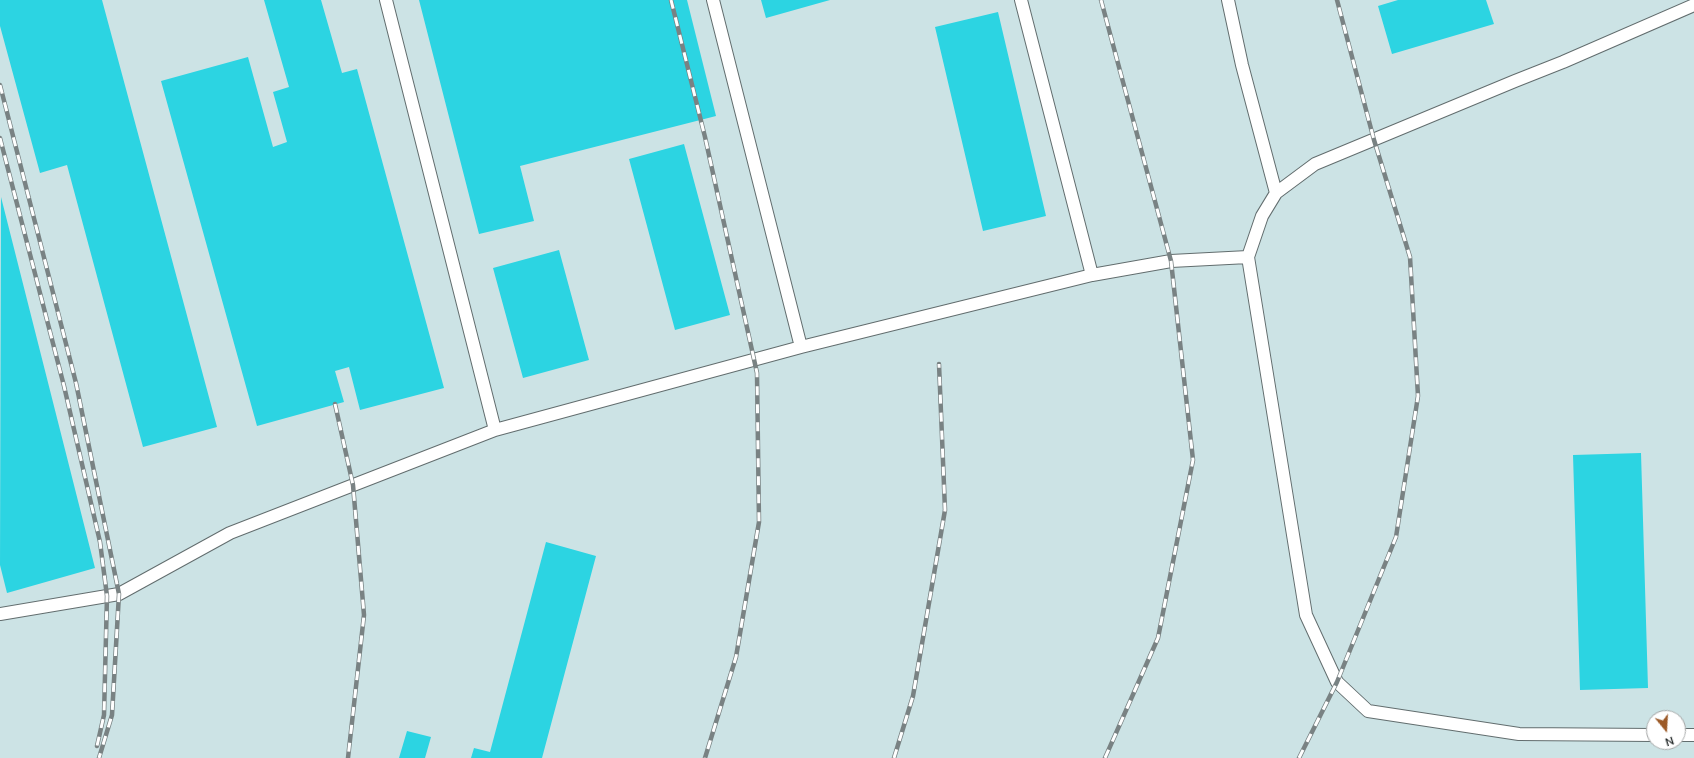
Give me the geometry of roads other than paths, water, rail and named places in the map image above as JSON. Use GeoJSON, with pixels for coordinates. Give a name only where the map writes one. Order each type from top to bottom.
{"type":"FeatureCollection","features":[{"type":"Feature","properties":{"kind":"lane"},"geometry":{"type":"LineString","coordinates":[[386,0],[495,430]]}},
{"type":"Feature","properties":{"kind":"lane"},"geometry":{"type":"LineString","coordinates":[[713,0],[801,347]]}},
{"type":"Feature","properties":{"kind":"lane"},"geometry":{"type":"LineString","coordinates":[[1021,0],[1092,275]]}},
{"type":"Feature","properties":{"kind":"lane"},"geometry":{"type":"LineString","coordinates":[[1228,0],[1242,65],[1276,193]]}},
{"type":"Feature","properties":{"kind":"lane"},"geometry":{"type":"LineString","coordinates":[[1646,735],[1518,734],[1368,711],[1337,682],[1306,615],[1248,256],[1262,216],[1276,193],[1315,164],[1564,62],[1694,5]]}},
{"type":"Feature","properties":{"kind":"lane"},"geometry":{"type":"LineString","coordinates":[[0,614],[119,594],[230,533],[495,430],[801,347],[1092,275],[1171,261],[1248,256]]}},
{"type":"Feature","properties":{"kind":"railway"},"geometry":{"type":"LineString","coordinates":[[671,0],[705,137],[757,373],[759,522],[736,657],[705,758]]}},
{"type":"Feature","properties":{"kind":"railway"},"geometry":{"type":"LineString","coordinates":[[1101,0],[1171,261],[1193,460],[1158,638],[1105,758]]}},
{"type":"Feature","properties":{"kind":"railway"},"geometry":{"type":"LineString","coordinates":[[1299,758],[1337,682],[1396,537],[1418,396],[1410,257],[1374,140],[1337,0]]}},
{"type":"Feature","properties":{"kind":"railway"},"geometry":{"type":"LineString","coordinates":[[0,85],[76,383],[119,594],[112,715],[99,758]]}},
{"type":"Feature","properties":{"kind":"railway"},"geometry":{"type":"LineString","coordinates":[[0,138],[64,386],[100,542],[107,596],[104,715],[97,746]]}},
{"type":"Feature","properties":{"kind":"railway"},"geometry":{"type":"LineString","coordinates":[[894,758],[913,696],[945,510],[939,364]]}},
{"type":"Feature","properties":{"kind":"railway"},"geometry":{"type":"LineString","coordinates":[[335,404],[353,485],[364,615],[348,758]]}}]}
